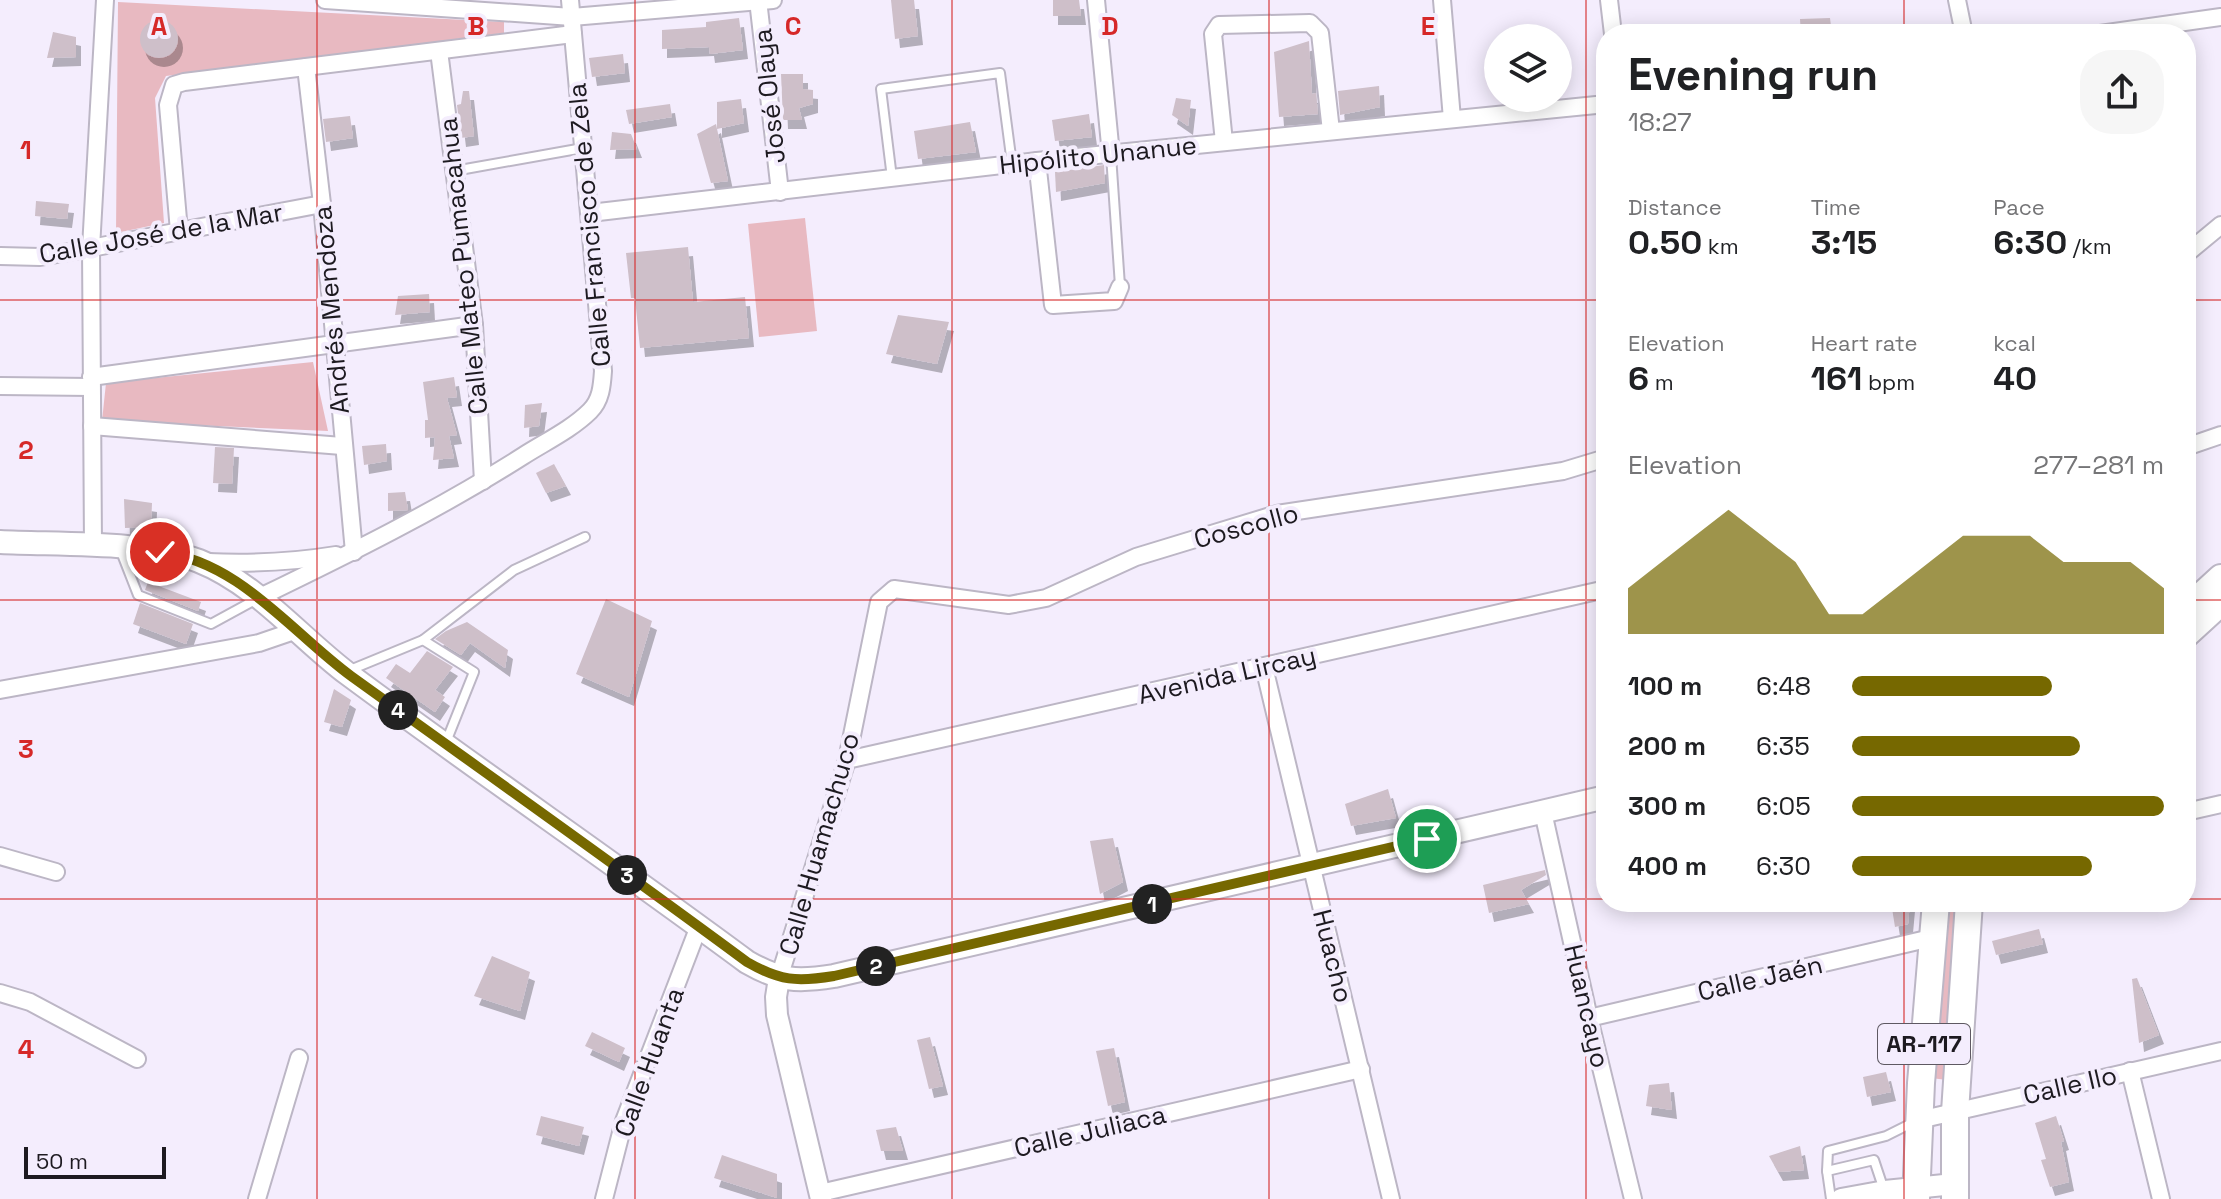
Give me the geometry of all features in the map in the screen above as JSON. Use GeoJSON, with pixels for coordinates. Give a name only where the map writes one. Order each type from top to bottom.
{"type":"FeatureCollection","features":[{"type":"Feature","properties":{"kind":"main road"},"geometry":{"type":"LineString","coordinates":[[0,542],[175,553],[201,562],[236,581],[346,672],[747,962],[779,978],[809,980],[834,976],[1596,799]]}},
{"type":"Feature","properties":{"kind":"main road"},"geometry":{"type":"LineString","coordinates":[[2196,601],[2221,578]]}},
{"type":"Feature","properties":{"kind":"main road"},"geometry":{"type":"LineString","coordinates":[[2196,625],[2221,602]]}},
{"type":"Feature","properties":{"kind":"main road","name":"AR-117"},"geometry":{"type":"LineString","coordinates":[[1916,1193],[1935,912]]}},
{"type":"Feature","properties":{"kind":"main road","name":"AR-117"},"geometry":{"type":"LineString","coordinates":[[1955,1192],[1955,1112],[1968,912]]}},
{"type":"Feature","properties":{"kind":"street"},"geometry":{"type":"LineString","coordinates":[[93,546],[91,248],[105,0]]}},
{"type":"Feature","properties":{"kind":"street"},"geometry":{"type":"LineString","coordinates":[[325,0],[571,17]]}},
{"type":"Feature","properties":{"kind":"street"},"geometry":{"type":"LineString","coordinates":[[179,231],[168,105],[174,85],[439,51],[571,17],[763,0]]}},
{"type":"Feature","properties":{"kind":"street","name":"José Olaya"},"geometry":{"type":"LineString","coordinates":[[763,0],[780,192]]}},
{"type":"Feature","properties":{"kind":"street"},"geometry":{"type":"LineString","coordinates":[[1096,0],[1111,155]]}},
{"type":"Feature","properties":{"kind":"street"},"geometry":{"type":"LineString","coordinates":[[1442,0],[1452,119]]}},
{"type":"Feature","properties":{"kind":"street"},"geometry":{"type":"LineString","coordinates":[[1609,0],[1612,24]]}},
{"type":"Feature","properties":{"kind":"street"},"geometry":{"type":"LineString","coordinates":[[1957,0],[1962,24]]}},
{"type":"Feature","properties":{"kind":"street","name":"Calle Francisco de Zela"},"geometry":{"type":"LineString","coordinates":[[258,598],[354,552],[483,481],[579,420],[597,401],[603,371],[571,17]]}},
{"type":"Feature","properties":{"kind":"street"},"geometry":{"type":"LineString","coordinates":[[2171,24],[2221,17]]}},
{"type":"Feature","properties":{"kind":"street"},"geometry":{"type":"LineString","coordinates":[[1224,142],[1213,34],[1219,25],[1310,23],[1320,33],[1331,131]]}},
{"type":"Feature","properties":{"kind":"street","name":"Calle Mateo Pumacahua"},"geometry":{"type":"LineString","coordinates":[[439,51],[474,325],[483,481]]}},
{"type":"Feature","properties":{"kind":"street","name":"Andrés Mendoza"},"geometry":{"type":"LineString","coordinates":[[306,67],[322,204],[354,552]]}},
{"type":"Feature","properties":{"kind":"street","name":"Hipólito Unanue"},"geometry":{"type":"LineString","coordinates":[[590,213],[1037,161],[1596,105]]}},
{"type":"Feature","properties":{"kind":"street"},"geometry":{"type":"LineString","coordinates":[[1037,161],[1053,305],[1114,301],[1120,287]]}},
{"type":"Feature","properties":{"kind":"street","name":"Calle José de la Mar"},"geometry":{"type":"LineString","coordinates":[[0,256],[40,257],[322,204]]}},
{"type":"Feature","properties":{"kind":"street"},"geometry":{"type":"LineString","coordinates":[[2196,246],[2221,225]]}},
{"type":"Feature","properties":{"kind":"street"},"geometry":{"type":"LineString","coordinates":[[0,386],[91,382],[474,325]]}},
{"type":"Feature","properties":{"kind":"street"},"geometry":{"type":"LineString","coordinates":[[92,426],[342,446]]}},
{"type":"Feature","properties":{"kind":"street"},"geometry":{"type":"LineString","coordinates":[[2196,444],[2221,435]]}},
{"type":"Feature","properties":{"kind":"street","name":"Coscollo"},"geometry":{"type":"LineString","coordinates":[[894,589],[1009,605],[1046,598],[1136,557],[1277,514],[1563,471],[1596,461]]}},
{"type":"Feature","properties":{"kind":"street","name":"Calle Francisco de Zela"},"geometry":{"type":"LineString","coordinates":[[201,562],[242,564],[300,561],[354,552]]}},
{"type":"Feature","properties":{"kind":"street","name":"Calle Huamachuco"},"geometry":{"type":"LineString","coordinates":[[820,1196],[777,1015],[776,997],[779,978],[847,760],[879,602],[894,589]]}},
{"type":"Feature","properties":{"kind":"street","name":"Avenida Lircay"},"geometry":{"type":"LineString","coordinates":[[847,760],[1596,591]]}},
{"type":"Feature","properties":{"kind":"street"},"geometry":{"type":"LineString","coordinates":[[0,692],[259,643],[297,630]]}},
{"type":"Feature","properties":{"kind":"street","name":"Huacho"},"geometry":{"type":"LineString","coordinates":[[1264,667],[1391,1199]]}},
{"type":"Feature","properties":{"kind":"street"},"geometry":{"type":"LineString","coordinates":[[2196,810],[2221,804]]}},
{"type":"Feature","properties":{"kind":"street","name":"Huancayo"},"geometry":{"type":"LineString","coordinates":[[1543,812],[1633,1199]]}},
{"type":"Feature","properties":{"kind":"street"},"geometry":{"type":"LineString","coordinates":[[0,856],[56,872]]}},
{"type":"Feature","properties":{"kind":"street","name":"Calle Huanta"},"geometry":{"type":"LineString","coordinates":[[604,1199],[624,1121],[699,926]]}},
{"type":"Feature","properties":{"kind":"street","name":"Calle Jaén"},"geometry":{"type":"LineString","coordinates":[[1589,1018],[1931,938]]}},
{"type":"Feature","properties":{"kind":"street"},"geometry":{"type":"LineString","coordinates":[[0,993],[30,1002],[137,1059]]}},
{"type":"Feature","properties":{"kind":"street","name":"Calle Ilo"},"geometry":{"type":"LineString","coordinates":[[1919,1120],[2221,1051]]}},
{"type":"Feature","properties":{"kind":"street"},"geometry":{"type":"LineString","coordinates":[[257,1199],[299,1058]]}},
{"type":"Feature","properties":{"kind":"street","name":"Calle Juliaca"},"geometry":{"type":"LineString","coordinates":[[820,1196],[1361,1069]]}},
{"type":"Feature","properties":{"kind":"street"},"geometry":{"type":"LineString","coordinates":[[2130,1071],[2161,1199]]}},
{"type":"Feature","properties":{"kind":"street"},"geometry":{"type":"LineString","coordinates":[[1841,1199],[1885,1191],[1955,1192]]}},
{"type":"Feature","properties":{"kind":"lane"},"geometry":{"type":"LineString","coordinates":[[892,178],[881,89],[1000,73],[1012,164]]}},
{"type":"Feature","properties":{"kind":"lane"},"geometry":{"type":"LineString","coordinates":[[454,171],[584,148]]}},
{"type":"Feature","properties":{"kind":"lane"},"geometry":{"type":"LineString","coordinates":[[1111,155],[1120,287]]}},
{"type":"Feature","properties":{"kind":"lane"},"geometry":{"type":"LineString","coordinates":[[346,672],[423,640],[514,570],[585,537]]}},
{"type":"Feature","properties":{"kind":"lane"},"geometry":{"type":"LineString","coordinates":[[120,548],[138,595],[211,624],[258,598]]}},
{"type":"Feature","properties":{"kind":"lane"},"geometry":{"type":"LineString","coordinates":[[423,640],[474,672],[445,744]]}},
{"type":"Feature","properties":{"kind":"lane"},"geometry":{"type":"LineString","coordinates":[[1831,1199],[1828,1151],[1886,1136],[1919,1120]]}},
{"type":"Feature","properties":{"kind":"lane"},"geometry":{"type":"LineString","coordinates":[[1827,1171],[1874,1160],[1885,1191]]}},
{"type":"Feature","properties":{"kind":"shaded area"},"geometry":{"type":"Polygon","coordinates":[[[118,2],[504,22],[504,33],[166,76],[155,98],[164,223],[116,233],[118,2]]]}},
{"type":"Feature","properties":{"kind":"shaded area"},"geometry":{"type":"Polygon","coordinates":[[[805,218],[817,331],[759,337],[748,224],[805,218]]]}},
{"type":"Feature","properties":{"kind":"shaded area"},"geometry":{"type":"Polygon","coordinates":[[[313,362],[328,431],[102,421],[106,383],[313,362]]]}},
{"type":"Feature","properties":{"kind":"shaded area"},"geometry":{"type":"Polygon","coordinates":[[[1944,912],[1959,912],[1947,1080],[1931,1078],[1944,912]]]}},
{"type":"Feature","properties":{"kind":"building"},"geometry":{"type":"Polygon","coordinates":[[[891,0],[914,0],[918,36],[895,39],[891,0]]]}},
{"type":"Feature","properties":{"kind":"building"},"geometry":{"type":"Polygon","coordinates":[[[1053,0],[1079,0],[1081,16],[1053,16],[1053,0]]]}},
{"type":"Feature","properties":{"kind":"building"},"geometry":{"type":"Polygon","coordinates":[[[739,18],[743,50],[710,54],[709,47],[662,49],[662,30],[706,27],[706,22],[739,18]]]}},
{"type":"Feature","properties":{"kind":"building"},"geometry":{"type":"Polygon","coordinates":[[[1830,18],[1831,24],[1800,24],[1800,19],[1830,18]]]}},
{"type":"Feature","properties":{"kind":"building"},"geometry":{"type":"Polygon","coordinates":[[[159,20],[173,25],[178,39],[173,53],[159,58],[145,53],[140,39],[145,25],[159,20]]]}},
{"type":"Feature","properties":{"kind":"building"},"geometry":{"type":"Polygon","coordinates":[[[53,32],[76,37],[76,57],[47,58],[53,32]]]}},
{"type":"Feature","properties":{"kind":"building"},"geometry":{"type":"Polygon","coordinates":[[[1309,41],[1312,94],[1316,93],[1318,114],[1279,117],[1274,52],[1309,41]]]}},
{"type":"Feature","properties":{"kind":"building"},"geometry":{"type":"Polygon","coordinates":[[[623,54],[625,73],[592,77],[589,58],[623,54]]]}},
{"type":"Feature","properties":{"kind":"building"},"geometry":{"type":"Polygon","coordinates":[[[781,74],[803,74],[803,89],[813,90],[813,104],[799,108],[802,120],[783,120],[781,74]]]}},
{"type":"Feature","properties":{"kind":"building"},"geometry":{"type":"Polygon","coordinates":[[[1379,86],[1380,107],[1340,115],[1338,91],[1379,86]]]}},
{"type":"Feature","properties":{"kind":"building"},"geometry":{"type":"Polygon","coordinates":[[[463,91],[469,91],[474,136],[461,138],[457,105],[461,104],[463,91]]]}},
{"type":"Feature","properties":{"kind":"building"},"geometry":{"type":"Polygon","coordinates":[[[1176,98],[1191,100],[1188,126],[1172,115],[1176,98]]]}},
{"type":"Feature","properties":{"kind":"building"},"geometry":{"type":"Polygon","coordinates":[[[741,99],[744,123],[717,129],[717,102],[741,99]]]}},
{"type":"Feature","properties":{"kind":"building"},"geometry":{"type":"Polygon","coordinates":[[[670,104],[672,117],[629,124],[626,110],[670,104]]]}},
{"type":"Feature","properties":{"kind":"building"},"geometry":{"type":"Polygon","coordinates":[[[1089,114],[1092,137],[1055,141],[1052,120],[1089,114]]]}},
{"type":"Feature","properties":{"kind":"building"},"geometry":{"type":"Polygon","coordinates":[[[350,116],[353,138],[326,142],[323,119],[350,116]]]}},
{"type":"Feature","properties":{"kind":"building"},"geometry":{"type":"Polygon","coordinates":[[[970,122],[976,152],[918,159],[914,131],[970,122]]]}},
{"type":"Feature","properties":{"kind":"building"},"geometry":{"type":"Polygon","coordinates":[[[716,124],[728,181],[711,183],[697,134],[716,124]]]}},
{"type":"Feature","properties":{"kind":"building"},"geometry":{"type":"Polygon","coordinates":[[[612,132],[631,134],[637,149],[610,150],[612,132]]]}},
{"type":"Feature","properties":{"kind":"building"},"geometry":{"type":"Polygon","coordinates":[[[1104,165],[1105,183],[1056,192],[1055,172],[1104,165]]]}},
{"type":"Feature","properties":{"kind":"building"},"geometry":{"type":"Polygon","coordinates":[[[36,201],[69,204],[67,219],[35,216],[36,201]]]}},
{"type":"Feature","properties":{"kind":"building"},"geometry":{"type":"Polygon","coordinates":[[[688,247],[693,302],[745,297],[749,338],[640,348],[626,253],[688,247]]]}},
{"type":"Feature","properties":{"kind":"building"},"geometry":{"type":"Polygon","coordinates":[[[429,294],[430,312],[395,315],[398,296],[429,294]]]}},
{"type":"Feature","properties":{"kind":"building"},"geometry":{"type":"Polygon","coordinates":[[[898,315],[949,322],[937,364],[886,354],[898,315]]]}},
{"type":"Feature","properties":{"kind":"building"},"geometry":{"type":"Polygon","coordinates":[[[454,377],[457,397],[447,398],[457,435],[449,436],[454,458],[433,460],[435,437],[425,438],[425,420],[428,420],[423,382],[454,377]]]}},
{"type":"Feature","properties":{"kind":"building"},"geometry":{"type":"Polygon","coordinates":[[[542,403],[539,426],[524,428],[525,405],[542,403]]]}},
{"type":"Feature","properties":{"kind":"building"},"geometry":{"type":"Polygon","coordinates":[[[386,444],[387,461],[364,465],[362,446],[386,444]]]}},
{"type":"Feature","properties":{"kind":"building"},"geometry":{"type":"Polygon","coordinates":[[[215,447],[234,448],[232,484],[213,483],[215,447]]]}},
{"type":"Feature","properties":{"kind":"building"},"geometry":{"type":"Polygon","coordinates":[[[554,464],[566,486],[546,493],[536,473],[554,464]]]}},
{"type":"Feature","properties":{"kind":"building"},"geometry":{"type":"Polygon","coordinates":[[[405,492],[408,510],[388,511],[388,493],[405,492]]]}},
{"type":"Feature","properties":{"kind":"building"},"geometry":{"type":"Polygon","coordinates":[[[124,499],[152,503],[151,527],[125,528],[124,499]]]}},
{"type":"Feature","properties":{"kind":"building"},"geometry":{"type":"Polygon","coordinates":[[[148,582],[201,602],[198,611],[145,590],[148,582]]]}},
{"type":"Feature","properties":{"kind":"building"},"geometry":{"type":"Polygon","coordinates":[[[606,599],[652,621],[629,697],[576,674],[606,599]]]}},
{"type":"Feature","properties":{"kind":"building"},"geometry":{"type":"Polygon","coordinates":[[[140,603],[193,624],[186,644],[133,624],[140,603]]]}},
{"type":"Feature","properties":{"kind":"building"},"geometry":{"type":"Polygon","coordinates":[[[467,622],[508,650],[505,668],[470,643],[461,655],[435,639],[467,622]]]}},
{"type":"Feature","properties":{"kind":"building"},"geometry":{"type":"Polygon","coordinates":[[[427,651],[453,667],[435,690],[445,697],[435,712],[386,678],[396,664],[410,673],[427,651]]]}},
{"type":"Feature","properties":{"kind":"building"},"geometry":{"type":"Polygon","coordinates":[[[334,689],[351,700],[342,727],[324,722],[334,689]]]}},
{"type":"Feature","properties":{"kind":"building"},"geometry":{"type":"Polygon","coordinates":[[[1388,789],[1396,818],[1351,826],[1345,804],[1388,789]]]}},
{"type":"Feature","properties":{"kind":"building"},"geometry":{"type":"Polygon","coordinates":[[[1113,838],[1123,882],[1100,894],[1090,841],[1113,838]]]}},
{"type":"Feature","properties":{"kind":"building"},"geometry":{"type":"Polygon","coordinates":[[[1545,870],[1546,875],[1521,890],[1529,904],[1489,913],[1483,885],[1545,870]]]}},
{"type":"Feature","properties":{"kind":"building"},"geometry":{"type":"Polygon","coordinates":[[[1893,912],[1909,912],[1908,924],[1895,927],[1893,912]]]}},
{"type":"Feature","properties":{"kind":"building"},"geometry":{"type":"Polygon","coordinates":[[[2039,929],[2043,944],[1996,955],[1992,941],[2039,929]]]}},
{"type":"Feature","properties":{"kind":"building"},"geometry":{"type":"Polygon","coordinates":[[[492,956],[530,972],[520,1011],[474,996],[492,956]]]}},
{"type":"Feature","properties":{"kind":"building"},"geometry":{"type":"Polygon","coordinates":[[[2137,978],[2159,1035],[2139,1043],[2132,979],[2137,978]]]}},
{"type":"Feature","properties":{"kind":"building"},"geometry":{"type":"Polygon","coordinates":[[[592,1032],[625,1048],[619,1062],[585,1046],[592,1032]]]}},
{"type":"Feature","properties":{"kind":"building"},"geometry":{"type":"Polygon","coordinates":[[[930,1037],[943,1086],[929,1089],[917,1040],[930,1037]]]}},
{"type":"Feature","properties":{"kind":"building"},"geometry":{"type":"Polygon","coordinates":[[[1114,1048],[1125,1102],[1108,1106],[1096,1051],[1114,1048]]]}},
{"type":"Feature","properties":{"kind":"building"},"geometry":{"type":"Polygon","coordinates":[[[1886,1072],[1891,1092],[1867,1097],[1863,1077],[1886,1072]]]}},
{"type":"Feature","properties":{"kind":"building"},"geometry":{"type":"Polygon","coordinates":[[[1669,1083],[1672,1110],[1646,1106],[1649,1085],[1669,1083]]]}},
{"type":"Feature","properties":{"kind":"building"},"geometry":{"type":"Polygon","coordinates":[[[541,1116],[584,1127],[579,1146],[536,1135],[541,1116]]]}},
{"type":"Feature","properties":{"kind":"building"},"geometry":{"type":"Polygon","coordinates":[[[2056,1116],[2064,1141],[2061,1142],[2069,1182],[2050,1187],[2041,1160],[2046,1159],[2035,1123],[2056,1116]]]}},
{"type":"Feature","properties":{"kind":"building"},"geometry":{"type":"Polygon","coordinates":[[[896,1127],[903,1151],[881,1151],[876,1130],[896,1127]]]}},
{"type":"Feature","properties":{"kind":"building"},"geometry":{"type":"Polygon","coordinates":[[[1800,1146],[1804,1170],[1778,1172],[1769,1156],[1800,1146]]]}},
{"type":"Feature","properties":{"kind":"building"},"geometry":{"type":"Polygon","coordinates":[[[722,1155],[777,1174],[777,1198],[714,1178],[722,1155]]]}},
{"type":"Feature","properties":{"kind":"route"},"geometry":{"type":"LineString","coordinates":[[160,552],[175,553],[201,562],[236,581],[346,672],[747,962],[779,978],[809,980],[834,976],[1427,839]]}}]}
